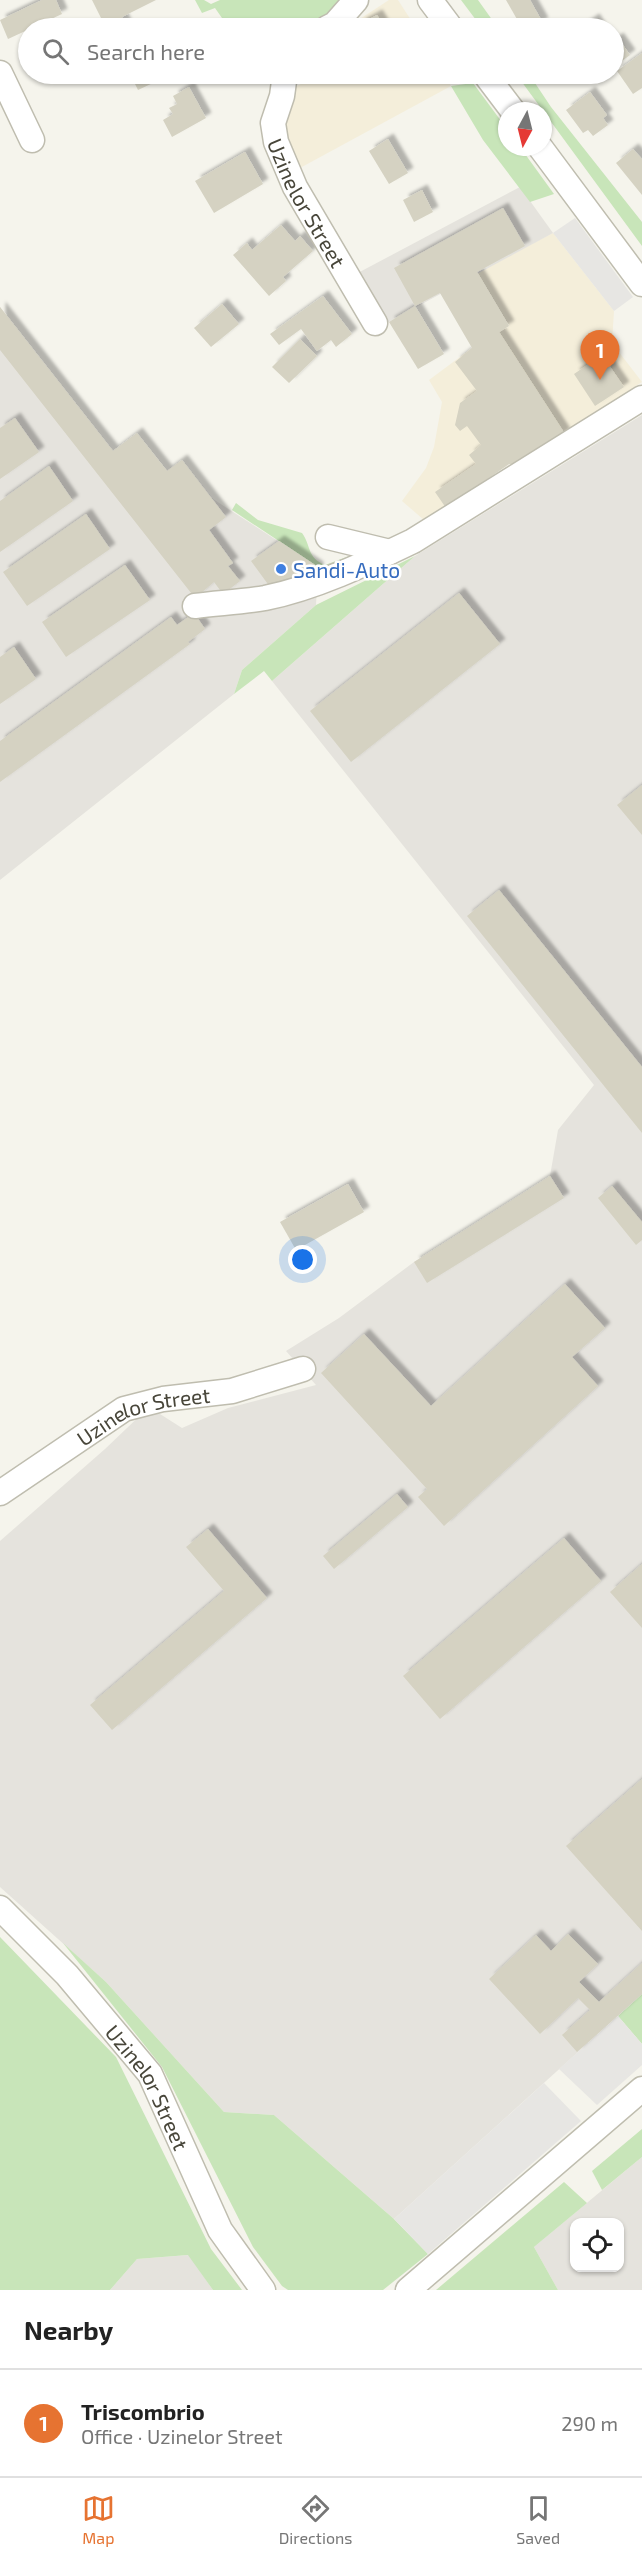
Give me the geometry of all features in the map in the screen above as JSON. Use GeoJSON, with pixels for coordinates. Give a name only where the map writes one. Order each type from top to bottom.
{"type":"FeatureCollection","features":[{"type":"Feature","properties":{"kind":"street"},"geometry":{"type":"LineString","coordinates":[[340,18],[356,0]]}},
{"type":"Feature","properties":{"kind":"street"},"geometry":{"type":"LineString","coordinates":[[430,0],[444,18]]}},
{"type":"Feature","properties":{"kind":"street"},"geometry":{"type":"LineString","coordinates":[[0,73],[32,140]]}},
{"type":"Feature","properties":{"kind":"street","name":"Uzinelor Street"},"geometry":{"type":"LineString","coordinates":[[284,84],[273,123],[276,142],[295,187],[375,323]]}},
{"type":"Feature","properties":{"kind":"street"},"geometry":{"type":"LineString","coordinates":[[493,84],[506,102]]}},
{"type":"Feature","properties":{"kind":"street"},"geometry":{"type":"LineString","coordinates":[[547,156],[642,284]]}},
{"type":"Feature","properties":{"kind":"street"},"geometry":{"type":"LineString","coordinates":[[195,606],[266,598],[340,574],[413,542],[642,398]]}},
{"type":"Feature","properties":{"kind":"street"},"geometry":{"type":"LineString","coordinates":[[328,537],[390,552]]}},
{"type":"Feature","properties":{"kind":"street","name":"Uzinelor Street"},"geometry":{"type":"LineString","coordinates":[[0,1493],[124,1409],[163,1399],[232,1391],[303,1369]]}},
{"type":"Feature","properties":{"kind":"street","name":"Uzinelor Street"},"geometry":{"type":"LineString","coordinates":[[0,1908],[67,1975],[150,2074],[220,2230],[263,2290]]}},
{"type":"Feature","properties":{"kind":"street"},"geometry":{"type":"LineString","coordinates":[[408,2290],[642,2089]]}},
{"type":"Feature","properties":{"kind":"shaded area"},"geometry":{"type":"Polygon","coordinates":[[[389,0],[398,0],[410,18],[361,18],[389,0]]]}},
{"type":"Feature","properties":{"kind":"shaded area"},"geometry":{"type":"Polygon","coordinates":[[[301,84],[450,84],[451,86],[300,168],[284,134],[283,114],[293,88],[301,84]]]}},
{"type":"Feature","properties":{"kind":"shaded area"},"geometry":{"type":"Polygon","coordinates":[[[520,187],[553,233],[385,324],[354,275],[520,187]]]}},
{"type":"Feature","properties":{"kind":"shaded area"},"geometry":{"type":"Polygon","coordinates":[[[575,218],[633,297],[614,311],[553,233],[575,218]]]}},
{"type":"Feature","properties":{"kind":"shaded area"},"geometry":{"type":"Polygon","coordinates":[[[553,233],[614,311],[612,343],[642,382],[517,465],[509,464],[424,520],[402,501],[426,468],[434,447],[442,402],[429,380],[472,348],[509,326],[477,272],[553,233]]]}},
{"type":"Feature","properties":{"kind":"shaded area"},"geometry":{"type":"Polygon","coordinates":[[[0,307],[113,451],[137,433],[166,471],[182,460],[213,499],[318,567],[316,605],[242,670],[234,694],[0,880],[0,307]]]}},
{"type":"Feature","properties":{"kind":"shaded area"},"geometry":{"type":"Polygon","coordinates":[[[642,415],[642,1994],[394,2219],[274,2115],[224,2112],[106,1982],[0,1887],[0,1541],[105,1449],[149,1407],[182,1428],[228,1408],[316,1385],[286,1351],[339,1318],[414,1262],[550,1176],[558,1130],[594,1085],[272,681],[415,556],[642,415]]]}},
{"type":"Feature","properties":{"kind":"shaded area"},"geometry":{"type":"Polygon","coordinates":[[[618,2016],[642,2044],[642,2065],[597,2105],[559,2069],[618,2016]]]}},
{"type":"Feature","properties":{"kind":"shaded area"},"geometry":{"type":"Polygon","coordinates":[[[544,2083],[581,2121],[428,2254],[394,2219],[544,2083]]]}},
{"type":"Feature","properties":{"kind":"shaded area"},"geometry":{"type":"Polygon","coordinates":[[[642,2157],[642,2290],[558,2290],[534,2247],[642,2157]]]}},
{"type":"Feature","properties":{"kind":"shaded area"},"geometry":{"type":"Polygon","coordinates":[[[189,2255],[213,2290],[110,2290],[137,2259],[189,2255]]]}},
{"type":"Feature","properties":{"kind":"green space"},"geometry":{"type":"Polygon","coordinates":[[[195,0],[204,0],[211,4],[220,0],[349,0],[337,12],[326,18],[222,18],[215,8],[202,13],[195,0]]]}},
{"type":"Feature","properties":{"kind":"green space"},"geometry":{"type":"Polygon","coordinates":[[[461,0],[478,0],[491,18],[474,18],[461,0]]]}},
{"type":"Feature","properties":{"kind":"green space"},"geometry":{"type":"Polygon","coordinates":[[[474,84],[498,117],[498,156],[527,156],[554,194],[530,202],[483,140],[451,86],[474,84]]]}},
{"type":"Feature","properties":{"kind":"green space"},"geometry":{"type":"Polygon","coordinates":[[[523,84],[536,84],[548,102],[537,102],[523,84]]]}},
{"type":"Feature","properties":{"kind":"green space"},"geometry":{"type":"Polygon","coordinates":[[[552,108],[642,222],[642,246],[552,123],[552,108]]]}},
{"type":"Feature","properties":{"kind":"green space"},"geometry":{"type":"Polygon","coordinates":[[[236,503],[258,520],[302,533],[312,555],[325,565],[360,552],[357,556],[318,573],[318,567],[232,510],[236,503]]]}},
{"type":"Feature","properties":{"kind":"green space"},"geometry":{"type":"Polygon","coordinates":[[[415,556],[272,681],[264,671],[234,694],[242,670],[316,605],[415,556]]]}},
{"type":"Feature","properties":{"kind":"green space"},"geometry":{"type":"Polygon","coordinates":[[[0,1937],[116,2057],[211,2249],[242,2290],[213,2290],[188,2255],[137,2259],[110,2290],[0,2290],[0,1937]]]}},
{"type":"Feature","properties":{"kind":"green space"},"geometry":{"type":"Polygon","coordinates":[[[63,1943],[106,1982],[224,2112],[274,2115],[394,2219],[428,2254],[383,2290],[288,2290],[282,2286],[253,2247],[162,2067],[63,1943]]]}},
{"type":"Feature","properties":{"kind":"green space"},"geometry":{"type":"Polygon","coordinates":[[[642,1994],[642,2044],[618,2016],[642,1994]]]}},
{"type":"Feature","properties":{"kind":"green space"},"geometry":{"type":"Polygon","coordinates":[[[642,2129],[642,2157],[602,2190],[592,2171],[642,2129]]]}},
{"type":"Feature","properties":{"kind":"green space"},"geometry":{"type":"Polygon","coordinates":[[[564,2182],[587,2203],[534,2247],[558,2290],[436,2290],[564,2182]]]}},
{"type":"Feature","properties":{"kind":"building"},"geometry":{"type":"Polygon","coordinates":[[[42,0],[56,0],[62,14],[53,18],[18,18],[18,34],[8,39],[0,20],[42,0]]]}},
{"type":"Feature","properties":{"kind":"building"},"geometry":{"type":"Polygon","coordinates":[[[92,0],[156,0],[122,18],[101,18],[92,0]]]}},
{"type":"Feature","properties":{"kind":"building"},"geometry":{"type":"Polygon","coordinates":[[[506,0],[530,0],[540,18],[516,18],[506,0]]]}},
{"type":"Feature","properties":{"kind":"building"},"geometry":{"type":"Polygon","coordinates":[[[624,46],[630,55],[624,60],[624,46]]]}},
{"type":"Feature","properties":{"kind":"building"},"geometry":{"type":"Polygon","coordinates":[[[642,53],[642,88],[633,94],[624,81],[624,66],[642,53]]]}},
{"type":"Feature","properties":{"kind":"building"},"geometry":{"type":"Polygon","coordinates":[[[135,84],[151,84],[138,90],[135,84]]]}},
{"type":"Feature","properties":{"kind":"building"},"geometry":{"type":"Polygon","coordinates":[[[189,87],[206,118],[172,137],[163,120],[173,114],[169,108],[177,104],[173,96],[189,87]]]}},
{"type":"Feature","properties":{"kind":"building"},"geometry":{"type":"Polygon","coordinates":[[[590,92],[607,115],[603,118],[608,125],[593,136],[588,130],[583,133],[566,110],[590,92]]]}},
{"type":"Feature","properties":{"kind":"building"},"geometry":{"type":"Polygon","coordinates":[[[388,139],[408,173],[389,184],[369,151],[388,139]]]}},
{"type":"Feature","properties":{"kind":"building"},"geometry":{"type":"Polygon","coordinates":[[[633,149],[642,159],[642,195],[616,163],[633,149]]]}},
{"type":"Feature","properties":{"kind":"building"},"geometry":{"type":"Polygon","coordinates":[[[245,152],[263,184],[214,213],[195,181],[245,152]]]}},
{"type":"Feature","properties":{"kind":"building"},"geometry":{"type":"Polygon","coordinates":[[[422,190],[433,212],[414,222],[403,200],[422,190]]]}},
{"type":"Feature","properties":{"kind":"building"},"geometry":{"type":"Polygon","coordinates":[[[503,208],[525,246],[477,272],[509,326],[499,332],[565,434],[517,465],[509,464],[446,508],[435,492],[476,464],[469,455],[481,445],[467,426],[460,431],[455,425],[460,403],[477,391],[455,362],[472,348],[440,293],[415,306],[394,268],[503,208]]]}},
{"type":"Feature","properties":{"kind":"building"},"geometry":{"type":"Polygon","coordinates":[[[281,225],[295,241],[300,236],[313,251],[283,277],[286,281],[269,296],[233,255],[247,243],[252,250],[281,225]]]}},
{"type":"Feature","properties":{"kind":"building"},"geometry":{"type":"Polygon","coordinates":[[[323,296],[352,334],[336,347],[331,340],[317,351],[301,329],[279,345],[270,334],[323,296]]]}},
{"type":"Feature","properties":{"kind":"building"},"geometry":{"type":"Polygon","coordinates":[[[222,304],[239,324],[211,347],[194,328],[222,304]]]}},
{"type":"Feature","properties":{"kind":"building"},"geometry":{"type":"Polygon","coordinates":[[[415,306],[444,354],[418,369],[389,322],[415,306]]]}},
{"type":"Feature","properties":{"kind":"building"},"geometry":{"type":"Polygon","coordinates":[[[0,307],[113,451],[137,433],[167,471],[182,460],[226,517],[209,530],[233,563],[228,566],[240,581],[223,594],[214,582],[195,598],[0,350],[0,307]]]}},
{"type":"Feature","properties":{"kind":"building"},"geometry":{"type":"Polygon","coordinates":[[[300,339],[317,356],[289,383],[272,367],[300,339]]]}},
{"type":"Feature","properties":{"kind":"building"},"geometry":{"type":"Polygon","coordinates":[[[602,355],[624,387],[595,406],[574,374],[602,355]]]}},
{"type":"Feature","properties":{"kind":"building"},"geometry":{"type":"Polygon","coordinates":[[[15,418],[39,452],[0,479],[0,428],[15,418]]]}},
{"type":"Feature","properties":{"kind":"building"},"geometry":{"type":"Polygon","coordinates":[[[49,466],[73,501],[0,552],[0,501],[49,466]]]}},
{"type":"Feature","properties":{"kind":"building"},"geometry":{"type":"Polygon","coordinates":[[[86,514],[110,549],[27,606],[3,572],[86,514]]]}},
{"type":"Feature","properties":{"kind":"building"},"geometry":{"type":"Polygon","coordinates":[[[279,541],[318,567],[318,573],[270,587],[251,561],[279,541]]]}},
{"type":"Feature","properties":{"kind":"building"},"geometry":{"type":"Polygon","coordinates":[[[125,565],[150,600],[66,657],[42,622],[125,565]]]}},
{"type":"Feature","properties":{"kind":"building"},"geometry":{"type":"Polygon","coordinates":[[[459,593],[500,644],[351,762],[310,711],[459,593]]]}},
{"type":"Feature","properties":{"kind":"building"},"geometry":{"type":"Polygon","coordinates":[[[194,613],[205,629],[188,642],[190,644],[0,782],[0,741],[171,617],[177,625],[194,613]]]}},
{"type":"Feature","properties":{"kind":"building"},"geometry":{"type":"Polygon","coordinates":[[[14,647],[36,679],[0,704],[0,657],[14,647]]]}},
{"type":"Feature","properties":{"kind":"building"},"geometry":{"type":"Polygon","coordinates":[[[642,785],[642,835],[617,805],[642,785]]]}},
{"type":"Feature","properties":{"kind":"building"},"geometry":{"type":"Polygon","coordinates":[[[499,890],[642,1067],[642,1133],[467,916],[499,890]]]}},
{"type":"Feature","properties":{"kind":"building"},"geometry":{"type":"Polygon","coordinates":[[[550,1176],[564,1198],[427,1283],[414,1262],[550,1176]]]}},
{"type":"Feature","properties":{"kind":"building"},"geometry":{"type":"Polygon","coordinates":[[[348,1184],[364,1212],[296,1250],[280,1222],[348,1184]]]}},
{"type":"Feature","properties":{"kind":"building"},"geometry":{"type":"Polygon","coordinates":[[[612,1186],[642,1222],[642,1240],[636,1245],[598,1198],[612,1186]]]}},
{"type":"Feature","properties":{"kind":"building"},"geometry":{"type":"Polygon","coordinates":[[[565,1284],[605,1328],[572,1357],[598,1386],[444,1526],[418,1497],[427,1489],[321,1373],[364,1334],[431,1406],[565,1284]]]}},
{"type":"Feature","properties":{"kind":"building"},"geometry":{"type":"Polygon","coordinates":[[[397,1494],[408,1507],[334,1569],[323,1556],[397,1494]]]}},
{"type":"Feature","properties":{"kind":"building"},"geometry":{"type":"Polygon","coordinates":[[[208,1529],[267,1598],[112,1730],[90,1705],[224,1591],[186,1547],[208,1529]]]}},
{"type":"Feature","properties":{"kind":"building"},"geometry":{"type":"Polygon","coordinates":[[[564,1538],[601,1581],[440,1719],[403,1676],[564,1538]]]}},
{"type":"Feature","properties":{"kind":"building"},"geometry":{"type":"Polygon","coordinates":[[[642,1564],[642,1628],[610,1592],[642,1564]]]}},
{"type":"Feature","properties":{"kind":"building"},"geometry":{"type":"Polygon","coordinates":[[[642,1779],[642,1931],[566,1846],[642,1779]]]}},
{"type":"Feature","properties":{"kind":"building"},"geometry":{"type":"Polygon","coordinates":[[[568,1934],[598,1964],[579,1982],[599,2002],[642,1963],[642,1994],[577,2052],[562,2035],[590,2010],[578,1998],[540,2034],[489,1979],[536,1935],[551,1951],[568,1934]]]}},
{"type":"Feature","properties":{"kind":"place","name":"Triscombrio"},"geometry":{"type":"Point","coordinates":[600,380]}},
{"type":"Feature","properties":{"kind":"place","name":"Sandi-Auto"},"geometry":{"type":"Point","coordinates":[281,569]}}]}
